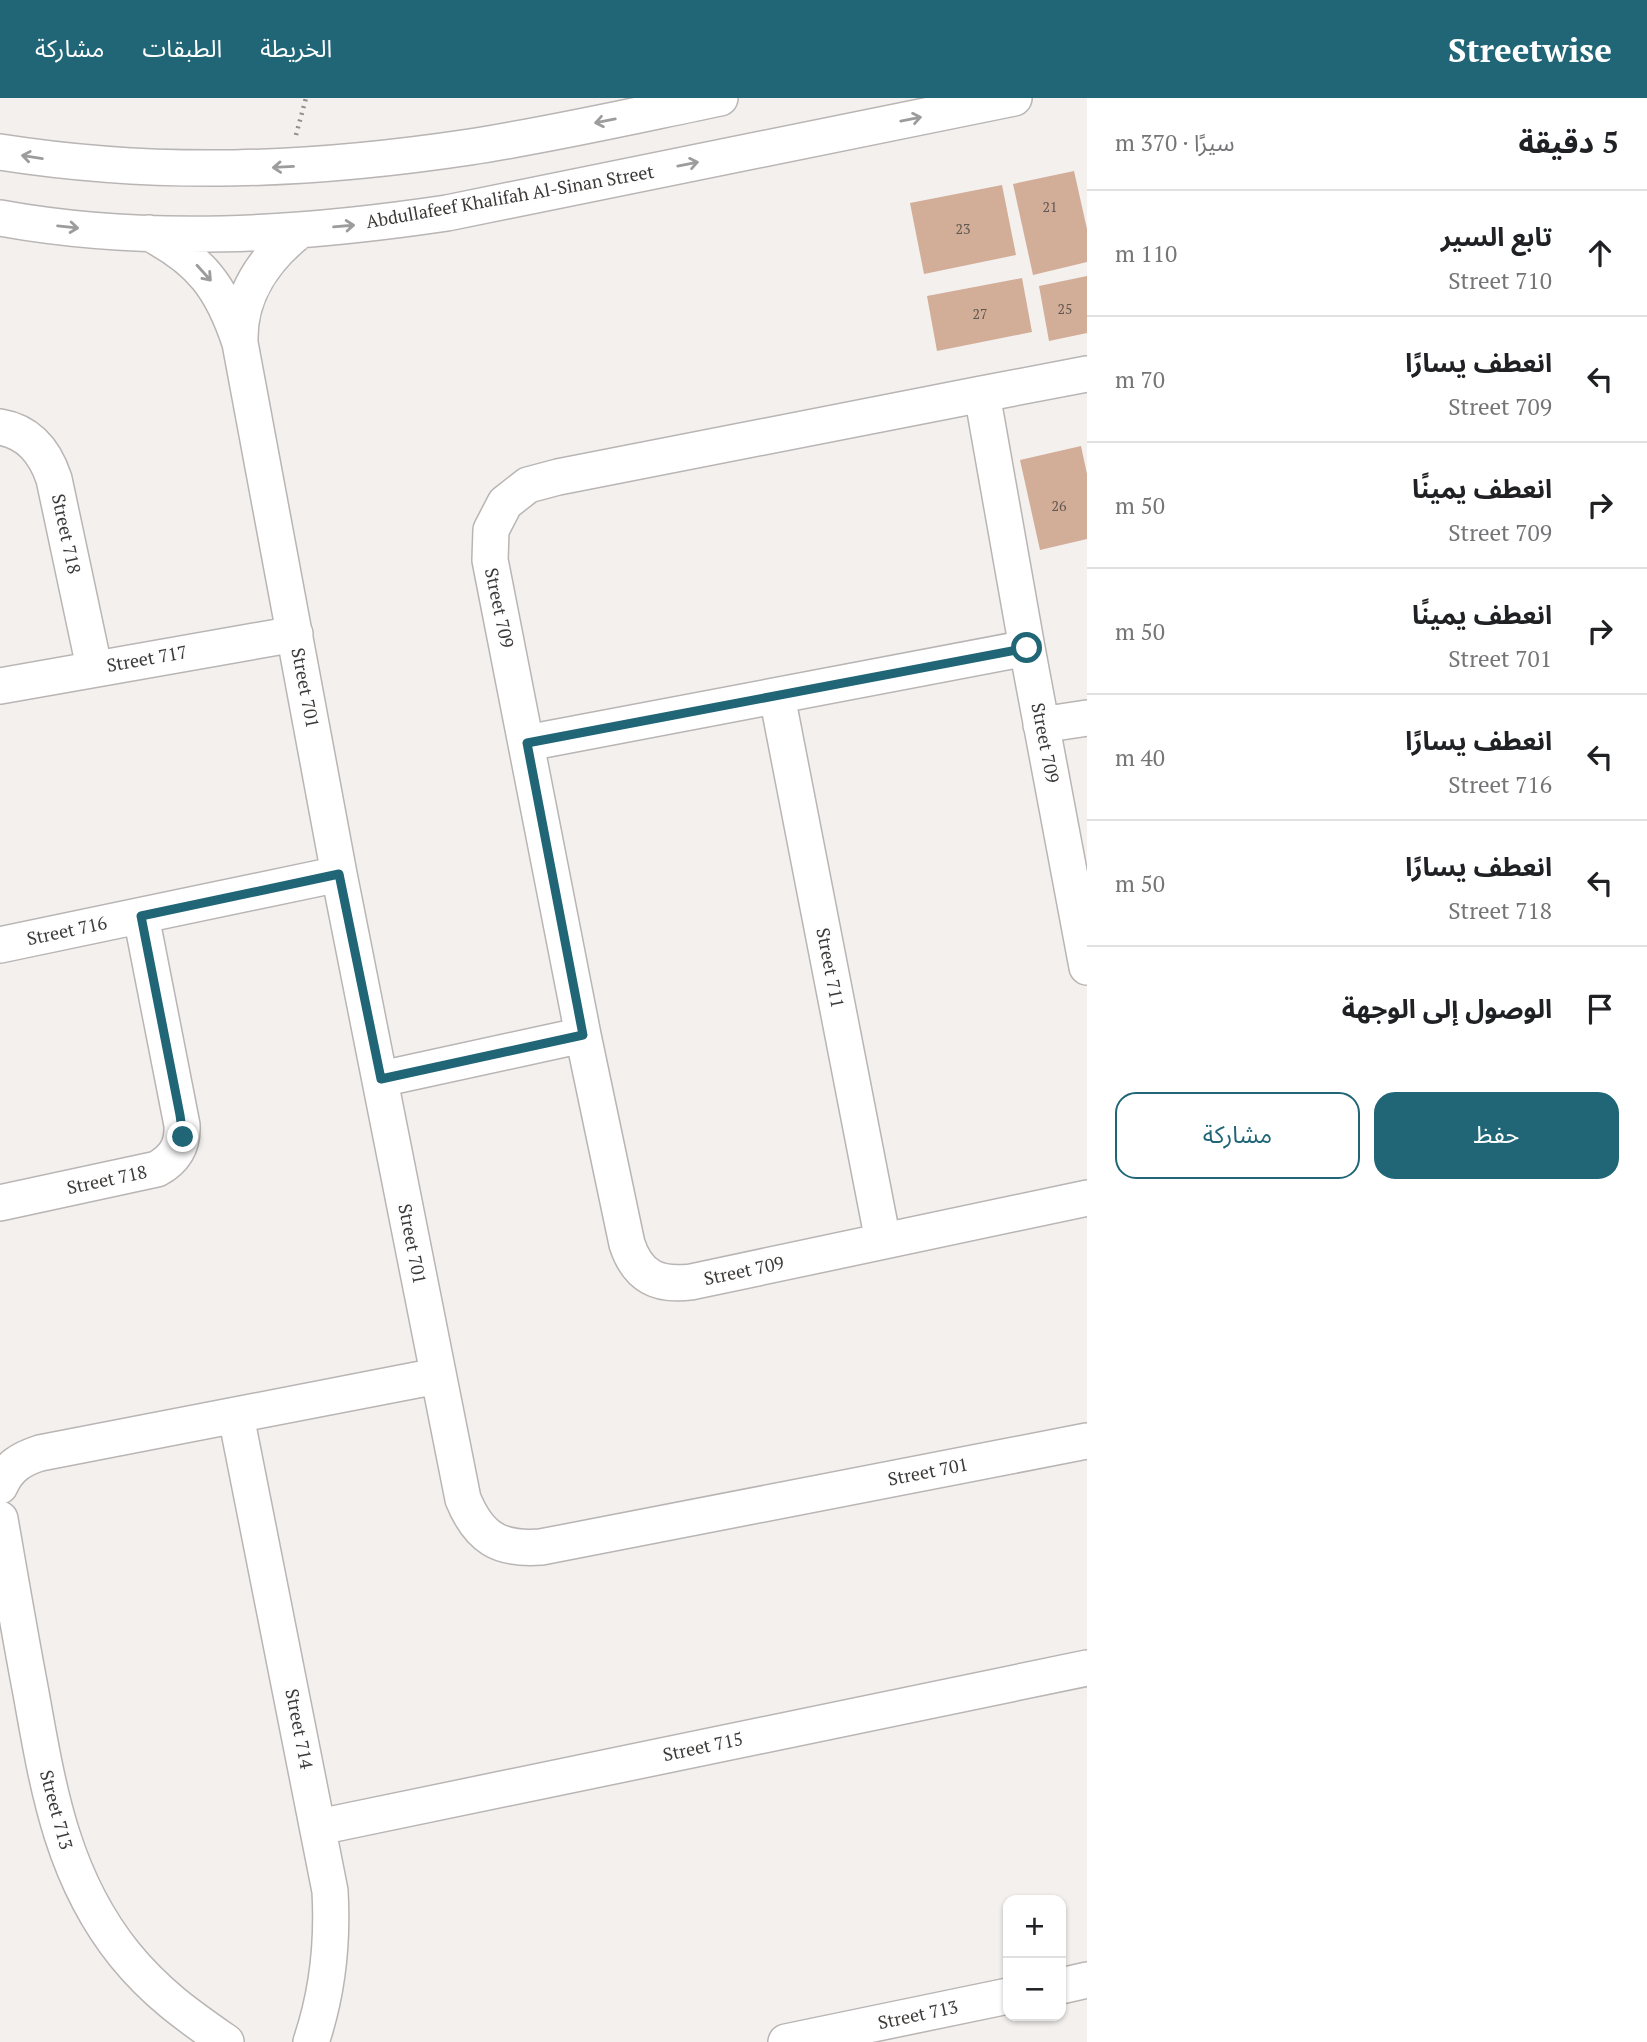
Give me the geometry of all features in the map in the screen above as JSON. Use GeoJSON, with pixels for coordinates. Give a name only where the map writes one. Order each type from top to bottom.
{"type":"FeatureCollection","features":[{"type":"Feature","properties":{"kind":"street"},"geometry":{"type":"LineString","coordinates":[[0,152],[64,162],[191,170],[332,164],[474,146],[720,98]]}},
{"type":"Feature","properties":{"kind":"street","name":"Abdullafeef Khalifah Al-Sinan Street"},"geometry":{"type":"LineString","coordinates":[[0,218],[69,228],[149,233],[299,231],[373,224],[447,213],[1014,98]]}},
{"type":"Feature","properties":{"kind":"street","name":"Street 701"},"geometry":{"type":"LineString","coordinates":[[240,343],[240,325],[251,289],[271,256],[299,231]]}},
{"type":"Feature","properties":{"kind":"street","name":"Street 701"},"geometry":{"type":"LineString","coordinates":[[149,233],[172,245],[210,278],[223,298],[240,343],[339,874],[437,1376],[463,1499],[471,1518],[483,1534],[500,1544],[520,1549],[541,1547],[1087,1441]]}},
{"type":"Feature","properties":{"kind":"street","name":"Street 709"},"geometry":{"type":"LineString","coordinates":[[1087,374],[528,485],[505,503],[491,530],[489,560],[583,1035],[632,1258],[651,1278],[664,1283],[691,1282],[1087,1198]]}},
{"type":"Feature","properties":{"kind":"street","name":"Street 709"},"geometry":{"type":"LineString","coordinates":[[982,394],[1087,967]]}},
{"type":"Feature","properties":{"kind":"street","name":"Street 718"},"geometry":{"type":"LineString","coordinates":[[0,427],[26,436],[39,447],[49,462],[94,667]]}},
{"type":"Feature","properties":{"kind":"street","name":"Street 717"},"geometry":{"type":"LineString","coordinates":[[0,686],[94,667],[295,634]]}},
{"type":"Feature","properties":{"kind":"street"},"geometry":{"type":"LineString","coordinates":[[527,743],[1027,648]]}},
{"type":"Feature","properties":{"kind":"street","name":"Street 711"},"geometry":{"type":"LineString","coordinates":[[778,696],[883,1241]]}},
{"type":"Feature","properties":{"kind":"street"},"geometry":{"type":"LineString","coordinates":[[1041,725],[1087,718]]}},
{"type":"Feature","properties":{"kind":"street","name":"Street 716"},"geometry":{"type":"LineString","coordinates":[[0,945],[339,874]]}},
{"type":"Feature","properties":{"kind":"street","name":"Street 718"},"geometry":{"type":"LineString","coordinates":[[0,1203],[157,1169],[174,1157],[180,1148],[182,1125],[141,916]]}},
{"type":"Feature","properties":{"kind":"street"},"geometry":{"type":"LineString","coordinates":[[381,1079],[583,1035]]}},
{"type":"Feature","properties":{"kind":"street"},"geometry":{"type":"LineString","coordinates":[[0,1486],[14,1465],[40,1453],[437,1376]]}},
{"type":"Feature","properties":{"kind":"street","name":"Street 714"},"geometry":{"type":"LineString","coordinates":[[236,1416],[330,1891],[331,1955],[324,1997],[311,2042]]}},
{"type":"Feature","properties":{"kind":"street","name":"Street 713"},"geometry":{"type":"LineString","coordinates":[[0,1519],[43,1765],[59,1833],[71,1865],[104,1926],[147,1980],[172,2005],[226,2042]]}},
{"type":"Feature","properties":{"kind":"street","name":"Street 715"},"geometry":{"type":"LineString","coordinates":[[319,1827],[1087,1668]]}},
{"type":"Feature","properties":{"kind":"street"},"geometry":{"type":"LineString","coordinates":[[1066,1985],[1087,1980]]}},
{"type":"Feature","properties":{"kind":"street","name":"Street 713"},"geometry":{"type":"LineString","coordinates":[[786,2042],[1003,1997]]}},
{"type":"Feature","properties":{"kind":"building"},"geometry":{"type":"Polygon","coordinates":[[[1074,171],[1087,229],[1087,262],[1033,275],[1013,184],[1074,171]]]}},
{"type":"Feature","properties":{"kind":"building"},"geometry":{"type":"Polygon","coordinates":[[[1002,185],[1016,255],[924,274],[910,203],[1002,185]]]}},
{"type":"Feature","properties":{"kind":"building"},"geometry":{"type":"Polygon","coordinates":[[[1087,276],[1087,333],[1049,341],[1039,286],[1087,276]]]}},
{"type":"Feature","properties":{"kind":"building"},"geometry":{"type":"Polygon","coordinates":[[[1022,278],[1032,332],[937,351],[927,296],[1022,278]]]}},
{"type":"Feature","properties":{"kind":"building"},"geometry":{"type":"Polygon","coordinates":[[[1081,446],[1087,474],[1087,539],[1040,550],[1020,460],[1081,446]]]}},
{"type":"Feature","properties":{"kind":"route"},"geometry":{"type":"LineString","coordinates":[[183,1137],[141,916],[339,874],[381,1079],[583,1035],[527,743],[1027,648]]}}]}
